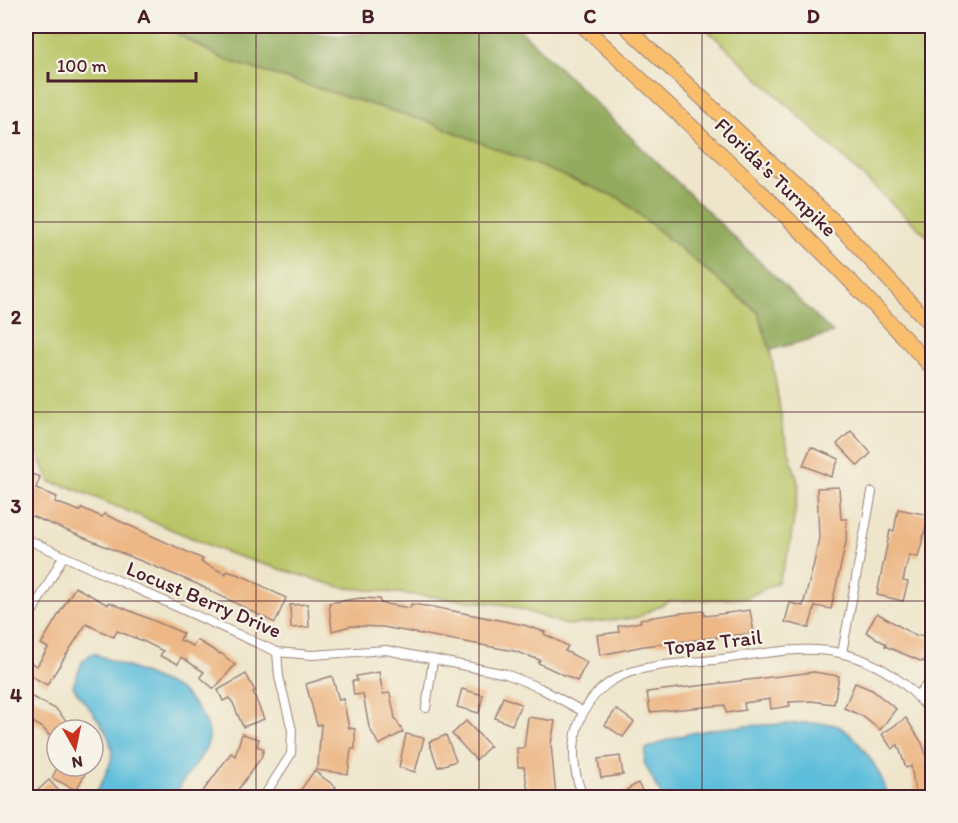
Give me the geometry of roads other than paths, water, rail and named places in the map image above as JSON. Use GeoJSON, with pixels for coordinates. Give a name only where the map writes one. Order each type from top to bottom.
{"type":"FeatureCollection","features":[{"type":"Feature","properties":{"kind":"highway","name":"Florida's Turnpike"},"geometry":{"type":"LineString","coordinates":[[582,26],[740,169],[815,242],[933,368]]}},
{"type":"Feature","properties":{"kind":"highway","name":"Florida's Turnpike"},"geometry":{"type":"LineString","coordinates":[[625,26],[827,214],[933,326]]}},
{"type":"Feature","properties":{"kind":"street"},"geometry":{"type":"LineString","coordinates":[[842,653],[872,492]]}},
{"type":"Feature","properties":{"kind":"street","name":"Locust Berry Drive"},"geometry":{"type":"LineString","coordinates":[[26,539],[277,652],[312,655],[386,650],[506,674],[540,688],[582,711]]}},
{"type":"Feature","properties":{"kind":"street"},"geometry":{"type":"LineString","coordinates":[[26,623],[63,557]]}},
{"type":"Feature","properties":{"kind":"street","name":"Topaz Trail"},"geometry":{"type":"LineString","coordinates":[[584,798],[573,763],[575,733],[582,711],[592,698],[616,678],[640,669],[787,650],[842,653],[880,668],[918,694],[933,715]]}},
{"type":"Feature","properties":{"kind":"street"},"geometry":{"type":"LineString","coordinates":[[263,798],[291,754],[292,730],[279,677],[277,652]]}},
{"type":"Feature","properties":{"kind":"street"},"geometry":{"type":"LineString","coordinates":[[426,708],[433,660]]}},
{"type":"Feature","properties":{"kind":"street"},"geometry":{"type":"LineString","coordinates":[[918,694],[933,680]]}},
{"type":"Feature","properties":{"kind":"water"},"geometry":{"type":"Polygon","coordinates":[[[93,653],[176,688],[191,701],[204,719],[209,732],[207,745],[174,797],[94,797],[105,778],[112,753],[105,730],[105,718],[97,718],[73,686],[83,660],[93,653]]]}},
{"type":"Feature","properties":{"kind":"water"},"geometry":{"type":"Polygon","coordinates":[[[806,723],[833,724],[856,740],[870,758],[888,797],[662,797],[644,762],[646,749],[684,735],[724,728],[806,723]]]}}]}
